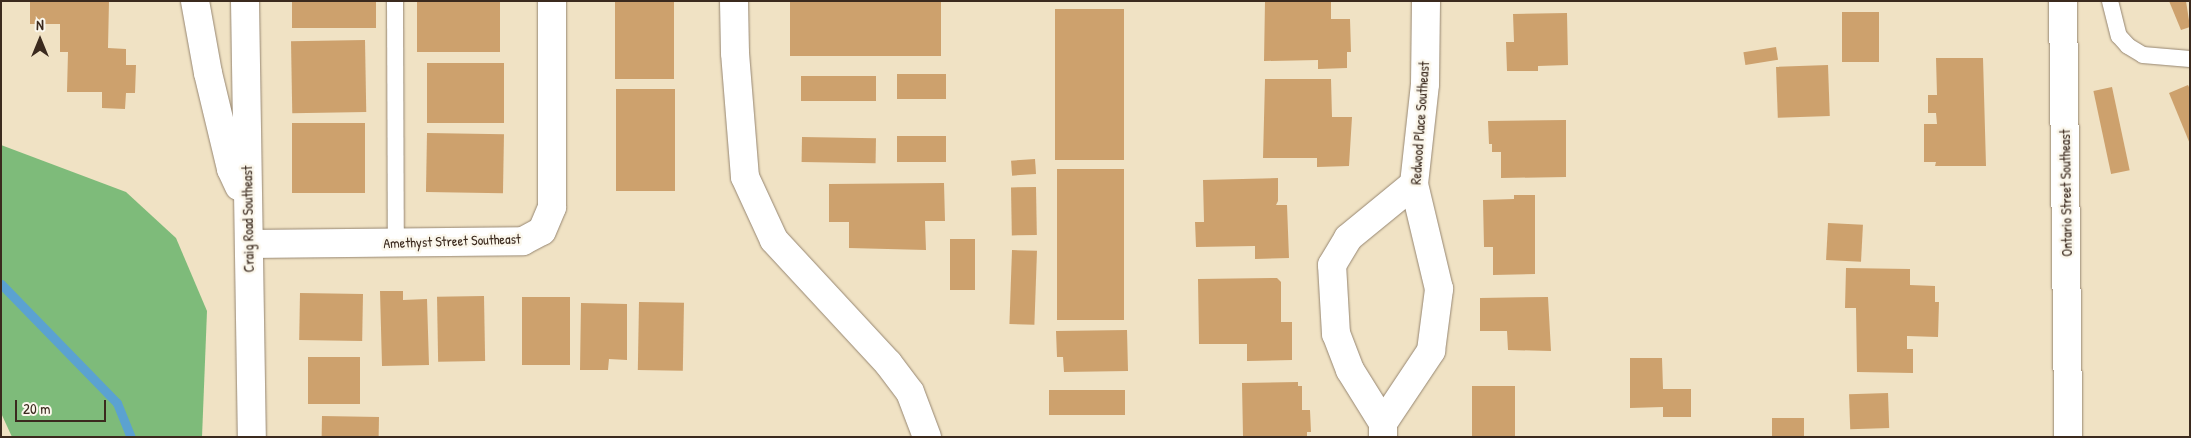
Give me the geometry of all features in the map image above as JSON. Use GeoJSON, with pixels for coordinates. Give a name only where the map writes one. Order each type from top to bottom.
{"type":"FeatureCollection","features":[{"type":"Feature","properties":{"kind":"street"},"geometry":{"type":"LineString","coordinates":[[195,1],[208,73],[231,169],[247,203]]}},
{"type":"Feature","properties":{"kind":"street","name":"Craig Road Southeast"},"geometry":{"type":"LineString","coordinates":[[245,1],[252,437]]}},
{"type":"Feature","properties":{"kind":"street","name":"Amethyst Street Southeast"},"geometry":{"type":"LineString","coordinates":[[249,244],[523,241],[542,231],[552,207],[552,1]]}},
{"type":"Feature","properties":{"kind":"street"},"geometry":{"type":"LineString","coordinates":[[734,1],[735,53],[745,177],[774,240],[888,363],[910,392],[927,437]]}},
{"type":"Feature","properties":{"kind":"street","name":"Redwood Place Southeast"},"geometry":{"type":"LineString","coordinates":[[1383,430],[1431,350],[1438,289],[1414,184],[1425,84],[1426,1]]}},
{"type":"Feature","properties":{"kind":"street","name":"Ontario Street Southeast"},"geometry":{"type":"LineString","coordinates":[[2063,1],[2069,385],[2068,437]]}},
{"type":"Feature","properties":{"kind":"street"},"geometry":{"type":"LineString","coordinates":[[1383,430],[1350,370],[1336,334],[1332,265],[1348,238],[1414,184]]}},
{"type":"Feature","properties":{"kind":"street","name":"Ontario Street Southeast"},"geometry":{"type":"LineString","coordinates":[[2069,385],[2083,437]]}},
{"type":"Feature","properties":{"kind":"lane"},"geometry":{"type":"LineString","coordinates":[[395,1],[396,243]]}},
{"type":"Feature","properties":{"kind":"lane"},"geometry":{"type":"LineString","coordinates":[[2110,1],[2119,36],[2128,46],[2150,57],[2190,59]]}},
{"type":"Feature","properties":{"kind":"green space"},"geometry":{"type":"Polygon","coordinates":[[[1,145],[126,192],[176,238],[207,311],[202,437],[12,437],[1,413],[1,145]]]}},
{"type":"Feature","properties":{"kind":"building"},"geometry":{"type":"Polygon","coordinates":[[[30,1],[109,1],[108,48],[126,49],[126,65],[136,65],[135,93],[126,93],[125,109],[102,108],[102,92],[67,92],[68,52],[60,52],[60,24],[30,24],[30,1]]]}},
{"type":"Feature","properties":{"kind":"building"},"geometry":{"type":"Polygon","coordinates":[[[292,1],[376,1],[376,28],[292,28],[292,1]]]}},
{"type":"Feature","properties":{"kind":"building"},"geometry":{"type":"Polygon","coordinates":[[[417,1],[500,1],[500,52],[417,52],[417,1]]]}},
{"type":"Feature","properties":{"kind":"building"},"geometry":{"type":"Polygon","coordinates":[[[615,1],[674,1],[674,79],[615,79],[615,1]]]}},
{"type":"Feature","properties":{"kind":"building"},"geometry":{"type":"Polygon","coordinates":[[[790,1],[941,1],[941,56],[790,56],[790,1]]]}},
{"type":"Feature","properties":{"kind":"building"},"geometry":{"type":"Polygon","coordinates":[[[1265,1],[1331,1],[1331,19],[1350,19],[1351,52],[1347,52],[1347,68],[1318,69],[1318,60],[1264,61],[1265,1]]]}},
{"type":"Feature","properties":{"kind":"building"},"geometry":{"type":"Polygon","coordinates":[[[2169,1],[2186,1],[2190,27],[2181,30],[2169,1]]]}},
{"type":"Feature","properties":{"kind":"building"},"geometry":{"type":"Polygon","coordinates":[[[1055,9],[1124,9],[1124,160],[1055,160],[1055,9]]]}},
{"type":"Feature","properties":{"kind":"building"},"geometry":{"type":"Polygon","coordinates":[[[1842,12],[1879,12],[1879,62],[1842,62],[1842,12]]]}},
{"type":"Feature","properties":{"kind":"building"},"geometry":{"type":"Polygon","coordinates":[[[1567,13],[1568,65],[1538,66],[1538,71],[1507,71],[1506,42],[1514,42],[1513,14],[1567,13]]]}},
{"type":"Feature","properties":{"kind":"building"},"geometry":{"type":"Polygon","coordinates":[[[365,40],[366,112],[292,113],[291,41],[365,40]]]}},
{"type":"Feature","properties":{"kind":"building"},"geometry":{"type":"Polygon","coordinates":[[[1776,47],[1778,60],[1745,65],[1743,52],[1776,47]]]}},
{"type":"Feature","properties":{"kind":"building"},"geometry":{"type":"Polygon","coordinates":[[[1936,58],[1983,58],[1986,166],[1935,166],[1936,162],[1924,162],[1924,124],[1937,124],[1936,113],[1928,113],[1928,95],[1937,95],[1936,58]]]}},
{"type":"Feature","properties":{"kind":"building"},"geometry":{"type":"Polygon","coordinates":[[[427,63],[504,63],[504,123],[427,123],[427,63]]]}},
{"type":"Feature","properties":{"kind":"building"},"geometry":{"type":"Polygon","coordinates":[[[1828,65],[1830,116],[1778,118],[1776,67],[1828,65]]]}},
{"type":"Feature","properties":{"kind":"building"},"geometry":{"type":"Polygon","coordinates":[[[897,74],[946,74],[946,99],[897,99],[897,74]]]}},
{"type":"Feature","properties":{"kind":"building"},"geometry":{"type":"Polygon","coordinates":[[[801,76],[876,76],[876,101],[801,101],[801,76]]]}},
{"type":"Feature","properties":{"kind":"building"},"geometry":{"type":"Polygon","coordinates":[[[1265,79],[1331,79],[1332,117],[1352,117],[1349,166],[1317,167],[1317,158],[1263,158],[1265,79]]]}},
{"type":"Feature","properties":{"kind":"building"},"geometry":{"type":"Polygon","coordinates":[[[2188,85],[2190,89],[2190,144],[2169,93],[2188,85]]]}},
{"type":"Feature","properties":{"kind":"building"},"geometry":{"type":"Polygon","coordinates":[[[2112,87],[2130,170],[2111,174],[2093,91],[2112,87]]]}},
{"type":"Feature","properties":{"kind":"building"},"geometry":{"type":"Polygon","coordinates":[[[616,89],[675,89],[675,191],[616,191],[616,89]]]}},
{"type":"Feature","properties":{"kind":"building"},"geometry":{"type":"Polygon","coordinates":[[[1566,120],[1566,177],[1501,178],[1501,152],[1492,152],[1492,144],[1489,144],[1488,121],[1566,120]]]}},
{"type":"Feature","properties":{"kind":"building"},"geometry":{"type":"Polygon","coordinates":[[[292,123],[365,123],[365,193],[292,193],[292,123]]]}},
{"type":"Feature","properties":{"kind":"building"},"geometry":{"type":"Polygon","coordinates":[[[427,133],[504,134],[503,193],[426,192],[427,133]]]}},
{"type":"Feature","properties":{"kind":"building"},"geometry":{"type":"Polygon","coordinates":[[[897,136],[946,136],[946,162],[897,162],[897,136]]]}},
{"type":"Feature","properties":{"kind":"building"},"geometry":{"type":"Polygon","coordinates":[[[802,137],[876,138],[876,163],[802,162],[802,137]]]}},
{"type":"Feature","properties":{"kind":"building"},"geometry":{"type":"Polygon","coordinates":[[[1035,159],[1036,174],[1012,176],[1011,161],[1035,159]]]}},
{"type":"Feature","properties":{"kind":"building"},"geometry":{"type":"Polygon","coordinates":[[[1057,169],[1124,169],[1124,320],[1057,320],[1057,169]]]}},
{"type":"Feature","properties":{"kind":"building"},"geometry":{"type":"Polygon","coordinates":[[[1278,178],[1278,201],[1276,205],[1287,205],[1289,258],[1255,259],[1255,246],[1196,247],[1195,222],[1204,222],[1203,180],[1278,178]]]}},
{"type":"Feature","properties":{"kind":"building"},"geometry":{"type":"Polygon","coordinates":[[[944,183],[945,221],[925,221],[926,250],[849,248],[849,222],[829,222],[829,184],[944,183]]]}},
{"type":"Feature","properties":{"kind":"building"},"geometry":{"type":"Polygon","coordinates":[[[1011,187],[1036,187],[1037,235],[1012,235],[1011,187]]]}},
{"type":"Feature","properties":{"kind":"building"},"geometry":{"type":"Polygon","coordinates":[[[1514,195],[1535,195],[1535,274],[1493,275],[1493,247],[1484,247],[1483,200],[1514,199],[1514,195]]]}},
{"type":"Feature","properties":{"kind":"building"},"geometry":{"type":"Polygon","coordinates":[[[1828,223],[1863,225],[1861,262],[1826,260],[1828,223]]]}},
{"type":"Feature","properties":{"kind":"building"},"geometry":{"type":"Polygon","coordinates":[[[950,239],[975,239],[975,290],[950,290],[950,239]]]}},
{"type":"Feature","properties":{"kind":"building"},"geometry":{"type":"Polygon","coordinates":[[[1012,250],[1037,251],[1034,325],[1009,324],[1012,250]]]}},
{"type":"Feature","properties":{"kind":"building"},"geometry":{"type":"Polygon","coordinates":[[[1846,268],[1910,269],[1910,285],[1935,286],[1935,302],[1939,302],[1938,337],[1907,336],[1907,349],[1913,349],[1913,373],[1857,372],[1856,308],[1845,308],[1846,268]]]}},
{"type":"Feature","properties":{"kind":"building"},"geometry":{"type":"Polygon","coordinates":[[[1277,278],[1281,282],[1281,322],[1292,322],[1292,360],[1247,361],[1247,344],[1199,344],[1198,279],[1277,278]]]}},
{"type":"Feature","properties":{"kind":"building"},"geometry":{"type":"Polygon","coordinates":[[[380,291],[403,291],[403,300],[427,299],[429,365],[382,366],[380,291]]]}},
{"type":"Feature","properties":{"kind":"building"},"geometry":{"type":"Polygon","coordinates":[[[300,293],[363,294],[362,341],[299,340],[300,293]]]}},
{"type":"Feature","properties":{"kind":"building"},"geometry":{"type":"Polygon","coordinates":[[[484,296],[485,361],[438,362],[437,297],[484,296]]]}},
{"type":"Feature","properties":{"kind":"building"},"geometry":{"type":"Polygon","coordinates":[[[522,297],[570,297],[570,365],[522,365],[522,297]]]}},
{"type":"Feature","properties":{"kind":"building"},"geometry":{"type":"Polygon","coordinates":[[[1548,297],[1551,351],[1508,350],[1507,331],[1480,331],[1480,298],[1548,297]]]}},
{"type":"Feature","properties":{"kind":"building"},"geometry":{"type":"Polygon","coordinates":[[[639,302],[684,303],[683,371],[638,370],[639,302]]]}},
{"type":"Feature","properties":{"kind":"building"},"geometry":{"type":"Polygon","coordinates":[[[581,303],[627,304],[627,360],[609,359],[608,370],[580,370],[581,303]]]}},
{"type":"Feature","properties":{"kind":"building"},"geometry":{"type":"Polygon","coordinates":[[[1127,330],[1128,371],[1064,372],[1063,357],[1057,357],[1056,331],[1127,330]]]}},
{"type":"Feature","properties":{"kind":"building"},"geometry":{"type":"Polygon","coordinates":[[[308,357],[360,357],[360,404],[308,404],[308,357]]]}},
{"type":"Feature","properties":{"kind":"building"},"geometry":{"type":"Polygon","coordinates":[[[1630,358],[1662,358],[1663,389],[1691,389],[1691,417],[1663,417],[1663,407],[1630,408],[1630,358]]]}},
{"type":"Feature","properties":{"kind":"building"},"geometry":{"type":"Polygon","coordinates":[[[1298,382],[1298,386],[1302,386],[1302,410],[1310,410],[1311,432],[1307,432],[1307,437],[1243,437],[1242,383],[1298,382]]]}},
{"type":"Feature","properties":{"kind":"building"},"geometry":{"type":"Polygon","coordinates":[[[1472,386],[1515,386],[1515,437],[1472,437],[1472,386]]]}},
{"type":"Feature","properties":{"kind":"building"},"geometry":{"type":"Polygon","coordinates":[[[1049,390],[1125,390],[1125,415],[1049,415],[1049,390]]]}},
{"type":"Feature","properties":{"kind":"building"},"geometry":{"type":"Polygon","coordinates":[[[1888,393],[1889,428],[1850,429],[1849,394],[1888,393]]]}},
{"type":"Feature","properties":{"kind":"building"},"geometry":{"type":"Polygon","coordinates":[[[322,416],[379,417],[379,437],[322,437],[322,416]]]}},
{"type":"Feature","properties":{"kind":"building"},"geometry":{"type":"Polygon","coordinates":[[[1772,418],[1804,418],[1804,437],[1772,437],[1772,418]]]}},
{"type":"Feature","properties":{"kind":"waterway"},"geometry":{"type":"LineString","coordinates":[[1,284],[117,403],[131,437]]}}]}
